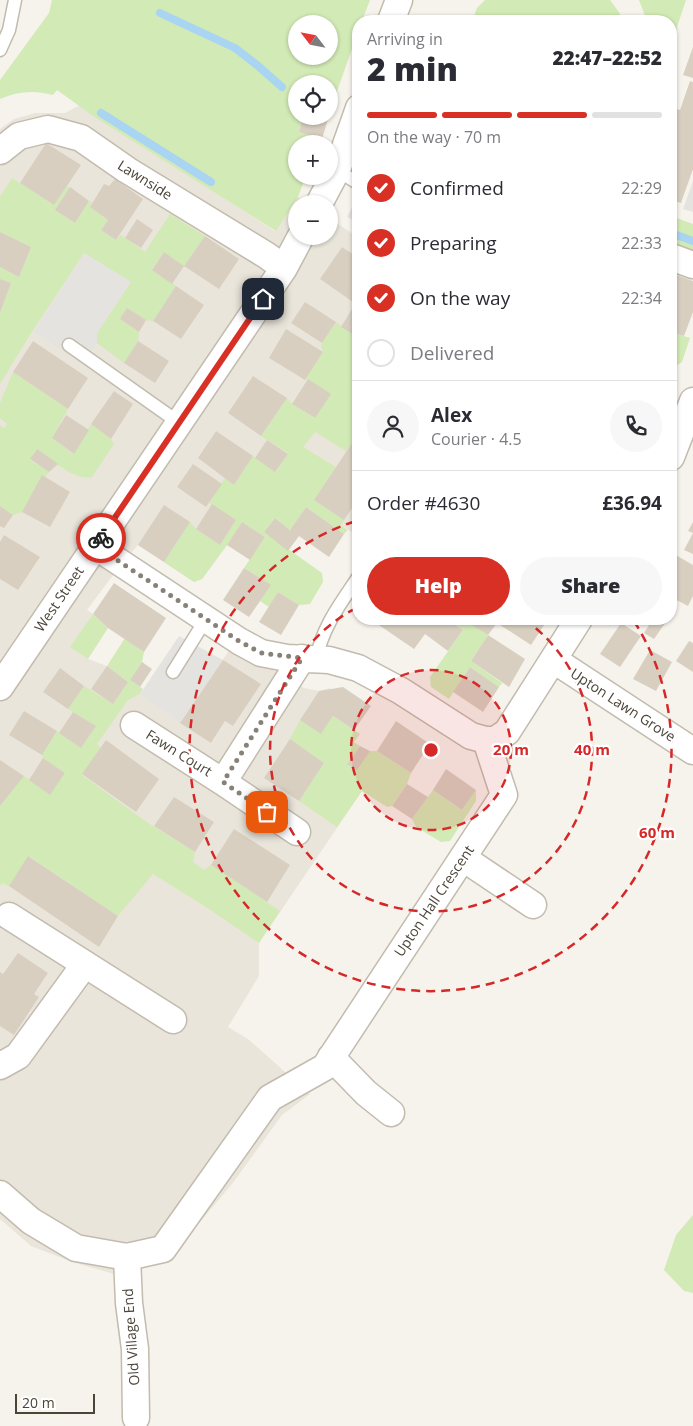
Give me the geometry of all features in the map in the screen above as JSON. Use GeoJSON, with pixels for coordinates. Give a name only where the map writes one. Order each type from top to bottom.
{"type":"FeatureCollection","features":[{"type":"Feature","properties":{"kind":"street"},"geometry":{"type":"LineString","coordinates":[[393,15],[399,0]]}},
{"type":"Feature","properties":{"kind":"street","name":"Lawnside"},"geometry":{"type":"LineString","coordinates":[[0,151],[19,136],[48,129],[81,138],[127,170],[284,268]]}},
{"type":"Feature","properties":{"kind":"street"},"geometry":{"type":"LineString","coordinates":[[338,167],[352,132]]}},
{"type":"Feature","properties":{"kind":"street","name":"West Street"},"geometry":{"type":"LineString","coordinates":[[0,687],[284,268],[296,245]]}},
{"type":"Feature","properties":{"kind":"street"},"geometry":{"type":"LineString","coordinates":[[677,259],[693,265]]}},
{"type":"Feature","properties":{"kind":"street"},"geometry":{"type":"LineString","coordinates":[[677,442],[693,401]]}},
{"type":"Feature","properties":{"kind":"street"},"geometry":{"type":"LineString","coordinates":[[96,546],[239,641],[261,653],[329,660],[358,668],[401,691],[471,736],[486,740],[495,740],[507,732],[575,625]]}},
{"type":"Feature","properties":{"kind":"street","name":"Fawn Court"},"geometry":{"type":"LineString","coordinates":[[223,782],[309,659]]}},
{"type":"Feature","properties":{"kind":"street","name":"Upton Lawn Grove"},"geometry":{"type":"LineString","coordinates":[[554,660],[693,751]]}},
{"type":"Feature","properties":{"kind":"street","name":"Fawn Court"},"geometry":{"type":"LineString","coordinates":[[134,725],[297,832]]}},
{"type":"Feature","properties":{"kind":"street","name":"Upton Hall Crescent"},"geometry":{"type":"LineString","coordinates":[[0,1194],[31,1221],[76,1248],[127,1257],[163,1249],[270,1098],[325,1067],[504,795],[486,740]]}},
{"type":"Feature","properties":{"kind":"street"},"geometry":{"type":"LineString","coordinates":[[463,858],[533,905]]}},
{"type":"Feature","properties":{"kind":"street"},"geometry":{"type":"LineString","coordinates":[[9,916],[173,1020]]}},
{"type":"Feature","properties":{"kind":"street"},"geometry":{"type":"LineString","coordinates":[[0,1066],[18,1056],[85,964]]}},
{"type":"Feature","properties":{"kind":"street"},"geometry":{"type":"LineString","coordinates":[[331,1056],[366,1093],[391,1113]]}},
{"type":"Feature","properties":{"kind":"street","name":"Old Village End"},"geometry":{"type":"LineString","coordinates":[[127,1257],[129,1303],[135,1349],[136,1418]]}},
{"type":"Feature","properties":{"kind":"lane"},"geometry":{"type":"LineString","coordinates":[[0,50],[9,30],[15,0]]}},
{"type":"Feature","properties":{"kind":"lane"},"geometry":{"type":"LineString","coordinates":[[338,171],[352,180]]}},
{"type":"Feature","properties":{"kind":"lane"},"geometry":{"type":"LineString","coordinates":[[69,345],[178,422]]}},
{"type":"Feature","properties":{"kind":"lane"},"geometry":{"type":"LineString","coordinates":[[309,659],[319,646],[329,620],[352,586]]}},
{"type":"Feature","properties":{"kind":"lane"},"geometry":{"type":"LineString","coordinates":[[173,672],[206,619]]}},
{"type":"Feature","properties":{"kind":"shaded area"},"geometry":{"type":"Polygon","coordinates":[[[80,105],[275,231],[288,212],[288,245],[338,245],[338,224],[352,233],[352,532],[278,482],[262,535],[242,522],[202,579],[194,582],[138,545],[87,610],[93,614],[71,647],[88,659],[107,666],[128,682],[128,699],[140,694],[211,743],[225,721],[233,725],[247,705],[209,681],[232,646],[304,688],[319,691],[330,688],[333,716],[324,763],[362,791],[259,943],[259,976],[228,1027],[248,1039],[310,1094],[282,1115],[232,1184],[168,1260],[121,1276],[72,1262],[31,1246],[0,1219],[0,129],[14,119],[35,113],[65,113],[80,105]]]}},
{"type":"Feature","properties":{"kind":"shaded area"},"geometry":{"type":"Polygon","coordinates":[[[693,181],[693,212],[683,209],[693,181]]]}},
{"type":"Feature","properties":{"kind":"shaded area"},"geometry":{"type":"Polygon","coordinates":[[[352,207],[352,220],[347,217],[352,207]]]}},
{"type":"Feature","properties":{"kind":"shaded area"},"geometry":{"type":"Polygon","coordinates":[[[84,253],[131,282],[97,333],[97,343],[83,364],[34,332],[84,253]]]}},
{"type":"Feature","properties":{"kind":"shaded area"},"geometry":{"type":"Polygon","coordinates":[[[179,636],[223,660],[180,723],[140,694],[179,636]]]}},
{"type":"Feature","properties":{"kind":"green space"},"geometry":{"type":"Polygon","coordinates":[[[52,0],[370,0],[364,15],[352,15],[352,49],[338,88],[338,75],[288,75],[288,125],[301,125],[299,132],[309,135],[288,135],[288,185],[303,185],[299,195],[288,195],[288,212],[276,231],[93,116],[57,90],[53,95],[26,92],[0,99],[0,80],[49,13],[52,0]]]}},
{"type":"Feature","properties":{"kind":"green space"},"geometry":{"type":"Polygon","coordinates":[[[485,0],[610,0],[620,15],[474,15],[477,8],[485,0]]]}},
{"type":"Feature","properties":{"kind":"green space"},"geometry":{"type":"Polygon","coordinates":[[[639,0],[686,0],[677,27],[677,15],[645,15],[639,0]]]}},
{"type":"Feature","properties":{"kind":"green space"},"geometry":{"type":"Polygon","coordinates":[[[12,178],[54,205],[67,186],[70,187],[55,210],[75,223],[89,201],[92,202],[90,207],[108,220],[101,230],[116,240],[121,235],[145,252],[170,214],[205,236],[184,266],[164,252],[152,269],[176,286],[153,321],[146,320],[127,309],[120,319],[139,332],[138,341],[124,363],[97,343],[97,333],[131,282],[84,253],[0,384],[0,313],[11,283],[0,279],[0,267],[19,277],[31,247],[0,232],[0,197],[12,178]]]}},
{"type":"Feature","properties":{"kind":"green space"},"geometry":{"type":"Polygon","coordinates":[[[677,218],[693,224],[693,257],[677,248],[677,218]]]}},
{"type":"Feature","properties":{"kind":"green space"},"geometry":{"type":"Polygon","coordinates":[[[336,322],[352,333],[352,443],[346,451],[315,432],[303,447],[336,467],[314,500],[344,520],[341,525],[348,530],[344,534],[306,507],[290,530],[275,518],[264,532],[322,573],[323,582],[310,604],[299,605],[278,592],[269,607],[260,601],[270,585],[244,568],[265,537],[242,522],[202,579],[194,582],[164,562],[190,522],[196,529],[220,545],[236,520],[209,503],[225,478],[234,485],[253,456],[276,472],[288,453],[261,436],[287,398],[292,404],[314,418],[323,405],[308,379],[305,380],[323,352],[322,343],[336,322]]]}},
{"type":"Feature","properties":{"kind":"green space"},"geometry":{"type":"Polygon","coordinates":[[[677,334],[690,338],[682,362],[677,365],[677,334]]]}},
{"type":"Feature","properties":{"kind":"green space"},"geometry":{"type":"Polygon","coordinates":[[[13,372],[68,409],[52,438],[73,454],[91,424],[111,439],[114,444],[92,477],[78,476],[71,473],[36,449],[30,460],[49,472],[22,512],[13,515],[0,506],[0,425],[5,428],[7,424],[0,418],[0,403],[13,372]]]}},
{"type":"Feature","properties":{"kind":"green space"},"geometry":{"type":"Polygon","coordinates":[[[93,614],[108,628],[88,659],[70,647],[93,614]]]}},
{"type":"Feature","properties":{"kind":"green space"},"geometry":{"type":"Polygon","coordinates":[[[456,625],[474,625],[488,635],[471,661],[502,683],[499,687],[470,667],[449,699],[431,687],[430,677],[463,630],[456,625]]]}},
{"type":"Feature","properties":{"kind":"green space"},"geometry":{"type":"Polygon","coordinates":[[[125,638],[144,652],[142,662],[130,680],[143,689],[140,694],[128,700],[97,744],[101,748],[82,775],[148,823],[195,852],[193,862],[204,870],[211,865],[280,911],[259,943],[153,874],[118,916],[29,856],[9,886],[2,883],[0,886],[0,806],[24,776],[50,794],[65,773],[43,758],[42,755],[57,731],[81,748],[96,726],[68,709],[84,686],[113,704],[128,682],[107,666],[125,638]]]}},
{"type":"Feature","properties":{"kind":"green space"},"geometry":{"type":"Polygon","coordinates":[[[333,716],[360,734],[354,742],[360,746],[347,764],[370,751],[377,751],[411,773],[407,784],[392,806],[387,807],[362,791],[337,827],[299,801],[324,763],[290,739],[300,720],[321,734],[333,716]]]}},
{"type":"Feature","properties":{"kind":"green space"},"geometry":{"type":"Polygon","coordinates":[[[433,790],[462,810],[476,790],[476,801],[450,841],[441,842],[416,827],[412,819],[433,790]]]}},
{"type":"Feature","properties":{"kind":"green space"},"geometry":{"type":"Polygon","coordinates":[[[693,1215],[693,1293],[684,1291],[664,1270],[676,1235],[693,1215]]]}},
{"type":"Feature","properties":{"kind":"building"},"geometry":{"type":"Polygon","coordinates":[[[693,47],[693,78],[683,75],[693,47]]]}},
{"type":"Feature","properties":{"kind":"building"},"geometry":{"type":"Polygon","coordinates":[[[690,81],[693,82],[693,169],[681,203],[677,202],[677,109],[680,110],[690,81]]]}},
{"type":"Feature","properties":{"kind":"building"},"geometry":{"type":"Polygon","coordinates":[[[301,125],[326,125],[323,135],[309,135],[299,132],[301,125]]]}},
{"type":"Feature","properties":{"kind":"building"},"geometry":{"type":"Polygon","coordinates":[[[46,143],[81,165],[54,205],[20,183],[46,143]]]}},
{"type":"Feature","properties":{"kind":"building"},"geometry":{"type":"Polygon","coordinates":[[[115,179],[143,199],[116,240],[101,230],[108,220],[90,207],[104,184],[109,186],[115,179]]]}},
{"type":"Feature","properties":{"kind":"building"},"geometry":{"type":"Polygon","coordinates":[[[70,187],[89,201],[75,223],[55,210],[70,187]]]}},
{"type":"Feature","properties":{"kind":"building"},"geometry":{"type":"Polygon","coordinates":[[[137,219],[153,230],[141,248],[125,238],[137,219]]]}},
{"type":"Feature","properties":{"kind":"building"},"geometry":{"type":"Polygon","coordinates":[[[0,232],[31,247],[19,277],[0,267],[0,232]]]}},
{"type":"Feature","properties":{"kind":"building"},"geometry":{"type":"Polygon","coordinates":[[[205,236],[239,259],[219,289],[184,266],[205,236]]]}},
{"type":"Feature","properties":{"kind":"building"},"geometry":{"type":"Polygon","coordinates":[[[342,247],[352,253],[352,301],[320,279],[342,247]]]}},
{"type":"Feature","properties":{"kind":"building"},"geometry":{"type":"Polygon","coordinates":[[[164,252],[184,266],[172,284],[152,270],[164,252]]]}},
{"type":"Feature","properties":{"kind":"building"},"geometry":{"type":"Polygon","coordinates":[[[677,275],[693,281],[693,312],[684,336],[677,334],[677,275]]]}},
{"type":"Feature","properties":{"kind":"building"},"geometry":{"type":"Polygon","coordinates":[[[0,279],[11,283],[0,313],[0,279]]]}},
{"type":"Feature","properties":{"kind":"building"},"geometry":{"type":"Polygon","coordinates":[[[176,286],[204,305],[181,339],[153,321],[176,286]]]}},
{"type":"Feature","properties":{"kind":"building"},"geometry":{"type":"Polygon","coordinates":[[[305,302],[336,322],[322,343],[291,323],[305,302]]]}},
{"type":"Feature","properties":{"kind":"building"},"geometry":{"type":"Polygon","coordinates":[[[127,308],[146,320],[139,332],[120,319],[127,308]]]}},
{"type":"Feature","properties":{"kind":"building"},"geometry":{"type":"Polygon","coordinates":[[[352,309],[352,334],[341,327],[352,309]]]}},
{"type":"Feature","properties":{"kind":"building"},"geometry":{"type":"Polygon","coordinates":[[[286,329],[323,352],[305,380],[269,358],[286,329]]]}},
{"type":"Feature","properties":{"kind":"building"},"geometry":{"type":"Polygon","coordinates":[[[33,341],[88,378],[68,409],[13,372],[33,341]]]}},
{"type":"Feature","properties":{"kind":"building"},"geometry":{"type":"Polygon","coordinates":[[[138,341],[169,361],[155,383],[124,363],[138,341]]]}},
{"type":"Feature","properties":{"kind":"building"},"geometry":{"type":"Polygon","coordinates":[[[253,376],[287,398],[261,436],[228,413],[253,376]]]}},
{"type":"Feature","properties":{"kind":"building"},"geometry":{"type":"Polygon","coordinates":[[[308,379],[331,394],[315,418],[292,404],[308,379]]]}},
{"type":"Feature","properties":{"kind":"building"},"geometry":{"type":"Polygon","coordinates":[[[114,391],[133,404],[111,439],[91,424],[114,391]]]}},
{"type":"Feature","properties":{"kind":"building"},"geometry":{"type":"Polygon","coordinates":[[[66,415],[89,430],[74,454],[52,438],[66,415]]]}},
{"type":"Feature","properties":{"kind":"building"},"geometry":{"type":"Polygon","coordinates":[[[216,431],[253,456],[234,485],[198,458],[216,431]]]}},
{"type":"Feature","properties":{"kind":"building"},"geometry":{"type":"Polygon","coordinates":[[[267,440],[288,454],[275,472],[255,458],[267,440]]]}},
{"type":"Feature","properties":{"kind":"building"},"geometry":{"type":"Polygon","coordinates":[[[352,443],[352,508],[344,520],[314,500],[352,443]]]}},
{"type":"Feature","properties":{"kind":"building"},"geometry":{"type":"Polygon","coordinates":[[[37,449],[58,464],[49,472],[30,459],[37,449]]]}},
{"type":"Feature","properties":{"kind":"building"},"geometry":{"type":"Polygon","coordinates":[[[193,464],[222,484],[206,507],[177,487],[193,464]]]}},
{"type":"Feature","properties":{"kind":"building"},"geometry":{"type":"Polygon","coordinates":[[[42,475],[70,492],[50,527],[22,512],[42,475]]]}},
{"type":"Feature","properties":{"kind":"building"},"geometry":{"type":"Polygon","coordinates":[[[212,504],[236,520],[220,545],[196,529],[212,504]]]}},
{"type":"Feature","properties":{"kind":"building"},"geometry":{"type":"Polygon","coordinates":[[[164,505],[190,522],[164,562],[138,545],[164,505]]]}},
{"type":"Feature","properties":{"kind":"building"},"geometry":{"type":"Polygon","coordinates":[[[0,506],[13,515],[4,528],[0,526],[0,506]]]}},
{"type":"Feature","properties":{"kind":"building"},"geometry":{"type":"Polygon","coordinates":[[[306,507],[344,534],[329,557],[299,536],[288,551],[264,532],[275,518],[290,530],[306,507]]]}},
{"type":"Feature","properties":{"kind":"building"},"geometry":{"type":"Polygon","coordinates":[[[242,522],[265,537],[250,560],[227,545],[242,522]]]}},
{"type":"Feature","properties":{"kind":"building"},"geometry":{"type":"Polygon","coordinates":[[[693,522],[693,533],[688,531],[693,522]]]}},
{"type":"Feature","properties":{"kind":"building"},"geometry":{"type":"Polygon","coordinates":[[[693,533],[693,554],[684,550],[693,533]]]}},
{"type":"Feature","properties":{"kind":"building"},"geometry":{"type":"Polygon","coordinates":[[[4,535],[40,557],[18,590],[0,579],[0,542],[4,535]]]}},
{"type":"Feature","properties":{"kind":"building"},"geometry":{"type":"Polygon","coordinates":[[[677,556],[693,565],[693,596],[688,606],[677,600],[677,556]]]}},
{"type":"Feature","properties":{"kind":"building"},"geometry":{"type":"Polygon","coordinates":[[[244,568],[271,585],[249,617],[223,600],[244,568]]]}},
{"type":"Feature","properties":{"kind":"building"},"geometry":{"type":"Polygon","coordinates":[[[114,583],[166,618],[144,652],[108,628],[93,614],[114,583]]]}},
{"type":"Feature","properties":{"kind":"building"},"geometry":{"type":"Polygon","coordinates":[[[278,592],[299,605],[281,635],[259,622],[278,592]]]}},
{"type":"Feature","properties":{"kind":"building"},"geometry":{"type":"Polygon","coordinates":[[[379,625],[456,625],[463,630],[448,651],[425,634],[414,649],[379,625]]]}},
{"type":"Feature","properties":{"kind":"building"},"geometry":{"type":"Polygon","coordinates":[[[472,625],[496,625],[488,635],[472,625]]]}},
{"type":"Feature","properties":{"kind":"building"},"geometry":{"type":"Polygon","coordinates":[[[500,625],[544,625],[531,645],[500,625]]]}},
{"type":"Feature","properties":{"kind":"building"},"geometry":{"type":"Polygon","coordinates":[[[620,625],[624,625],[641,636],[620,667],[600,654],[620,625]]]}},
{"type":"Feature","properties":{"kind":"building"},"geometry":{"type":"Polygon","coordinates":[[[649,625],[664,625],[654,639],[644,633],[649,625]]]}},
{"type":"Feature","properties":{"kind":"building"},"geometry":{"type":"Polygon","coordinates":[[[488,635],[525,659],[509,687],[471,661],[488,635]]]}},
{"type":"Feature","properties":{"kind":"building"},"geometry":{"type":"Polygon","coordinates":[[[689,641],[693,643],[693,672],[676,661],[689,641]]]}},
{"type":"Feature","properties":{"kind":"building"},"geometry":{"type":"Polygon","coordinates":[[[650,650],[672,662],[656,691],[633,679],[650,650]]]}},
{"type":"Feature","properties":{"kind":"building"},"geometry":{"type":"Polygon","coordinates":[[[223,660],[261,684],[233,726],[225,721],[211,743],[180,723],[223,660]]]}},
{"type":"Feature","properties":{"kind":"building"},"geometry":{"type":"Polygon","coordinates":[[[142,662],[152,669],[140,687],[130,680],[142,662]]]}},
{"type":"Feature","properties":{"kind":"building"},"geometry":{"type":"Polygon","coordinates":[[[107,666],[128,682],[113,704],[91,689],[107,666]]]}},
{"type":"Feature","properties":{"kind":"building"},"geometry":{"type":"Polygon","coordinates":[[[470,667],[499,687],[483,712],[453,692],[470,667]]]}},
{"type":"Feature","properties":{"kind":"building"},"geometry":{"type":"Polygon","coordinates":[[[60,668],[84,686],[68,709],[43,692],[60,668]]]}},
{"type":"Feature","properties":{"kind":"building"},"geometry":{"type":"Polygon","coordinates":[[[343,687],[371,706],[354,730],[333,716],[321,734],[300,720],[319,691],[343,687]]]}},
{"type":"Feature","properties":{"kind":"building"},"geometry":{"type":"Polygon","coordinates":[[[24,711],[57,731],[42,755],[9,735],[24,711]]]}},
{"type":"Feature","properties":{"kind":"building"},"geometry":{"type":"Polygon","coordinates":[[[73,712],[96,726],[81,748],[59,733],[73,712]]]}},
{"type":"Feature","properties":{"kind":"building"},"geometry":{"type":"Polygon","coordinates":[[[396,721],[430,744],[411,773],[377,751],[396,721]]]}},
{"type":"Feature","properties":{"kind":"building"},"geometry":{"type":"Polygon","coordinates":[[[290,739],[324,763],[299,801],[264,778],[290,739]]]}},
{"type":"Feature","properties":{"kind":"building"},"geometry":{"type":"Polygon","coordinates":[[[106,740],[159,779],[136,812],[82,774],[106,740]]]}},
{"type":"Feature","properties":{"kind":"building"},"geometry":{"type":"Polygon","coordinates":[[[360,746],[370,751],[357,770],[347,764],[360,746]]]}},
{"type":"Feature","properties":{"kind":"building"},"geometry":{"type":"Polygon","coordinates":[[[43,758],[65,773],[50,795],[29,780],[43,758]]]}},
{"type":"Feature","properties":{"kind":"building"},"geometry":{"type":"Polygon","coordinates":[[[0,760],[24,776],[0,806],[0,760]]]}},
{"type":"Feature","properties":{"kind":"building"},"geometry":{"type":"Polygon","coordinates":[[[446,769],[476,790],[462,810],[433,790],[446,769]]]}},
{"type":"Feature","properties":{"kind":"building"},"geometry":{"type":"Polygon","coordinates":[[[407,784],[428,797],[412,819],[392,806],[407,784]]]}},
{"type":"Feature","properties":{"kind":"building"},"geometry":{"type":"Polygon","coordinates":[[[174,797],[214,822],[195,852],[154,826],[174,797]]]}},
{"type":"Feature","properties":{"kind":"building"},"geometry":{"type":"Polygon","coordinates":[[[234,829],[290,865],[267,902],[211,865],[234,829]]]}},
{"type":"Feature","properties":{"kind":"building"},"geometry":{"type":"Polygon","coordinates":[[[28,856],[118,916],[99,947],[9,886],[28,856]]]}},
{"type":"Feature","properties":{"kind":"building"},"geometry":{"type":"Polygon","coordinates":[[[18,953],[48,973],[34,994],[39,997],[14,1035],[0,1026],[0,972],[3,974],[18,953]]]}},
{"type":"Feature","properties":{"kind":"waterway"},"geometry":{"type":"LineString","coordinates":[[160,13],[235,48],[282,87]]}},
{"type":"Feature","properties":{"kind":"waterway"},"geometry":{"type":"LineString","coordinates":[[101,113],[211,182]]}},
{"type":"Feature","properties":{"kind":"waterway"},"geometry":{"type":"LineString","coordinates":[[677,235],[693,241]]}},
{"type":"Feature","properties":{"kind":"way so far"},"geometry":{"type":"LineString","coordinates":[[101,538],[96,546],[239,641],[261,653],[287,658],[302,658],[223,782],[267,812]]}},
{"type":"Feature","properties":{"kind":"route"},"geometry":{"type":"LineString","coordinates":[[101,538],[263,299]]}}]}
